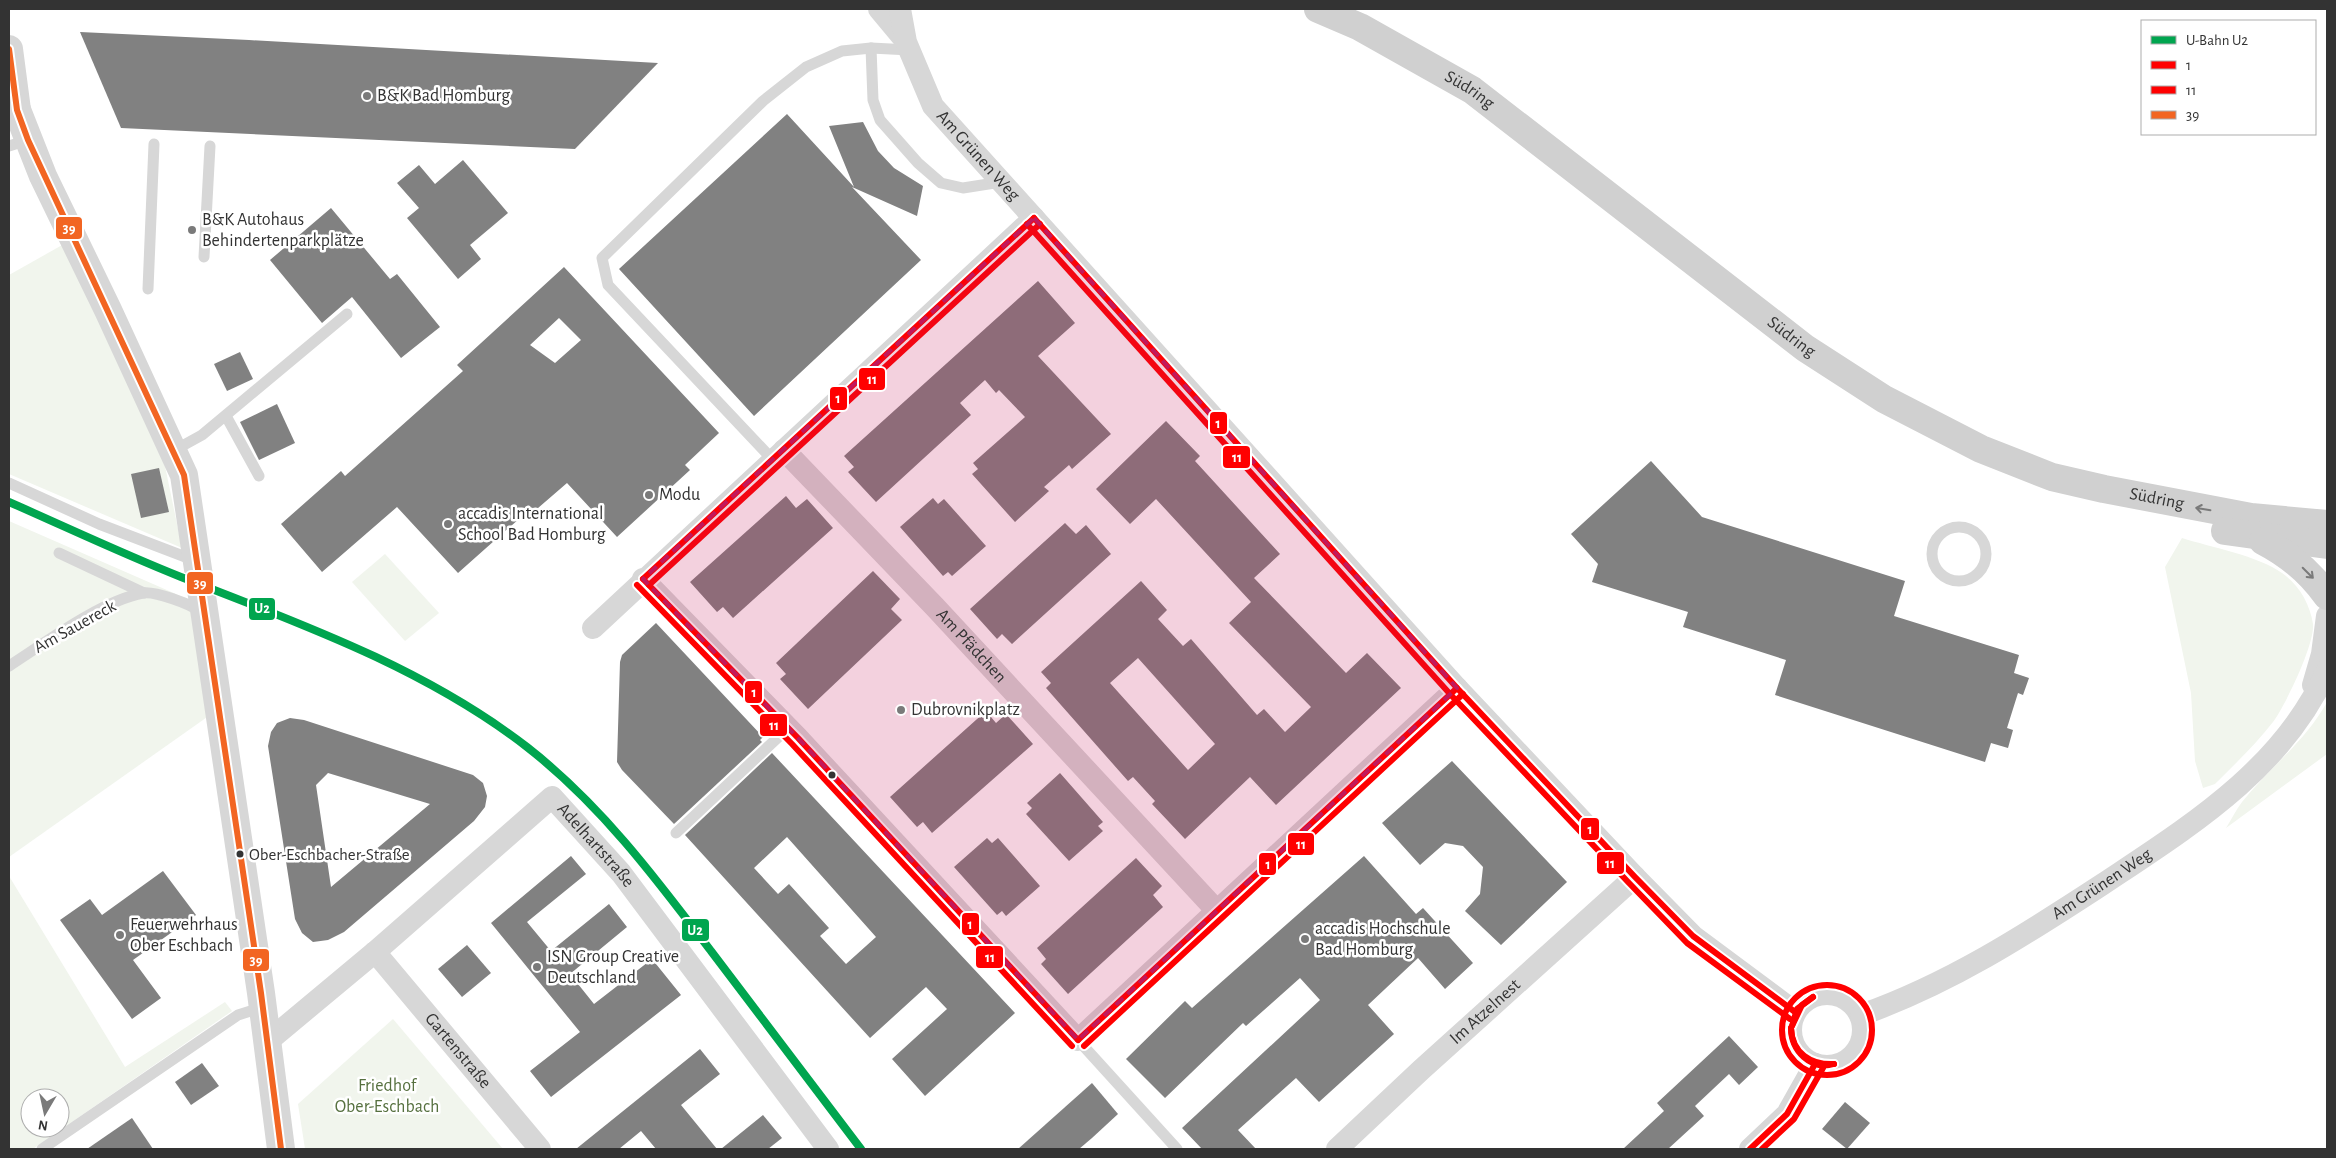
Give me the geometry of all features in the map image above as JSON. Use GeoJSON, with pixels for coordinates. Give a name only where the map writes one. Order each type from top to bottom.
{"type":"FeatureCollection","features":[{"type":"Feature","properties":{"kind":"main road","name":"Südring"},"geometry":{"type":"LineString","coordinates":[[1318,9],[1360,27],[1472,90],[1805,348],[1884,399],[1981,450],[2052,477],[2182,506],[2251,517],[2327,524]]}},
{"type":"Feature","properties":{"kind":"main road"},"geometry":{"type":"LineString","coordinates":[[2052,477],[2144,512],[2189,524],[2256,537],[2327,545]]}},
{"type":"Feature","properties":{"kind":"main road"},"geometry":{"type":"LineString","coordinates":[[2256,537],[2296,562],[2312,576],[2327,596]]}},
{"type":"Feature","properties":{"kind":"street","name":"Am Grünen Weg"},"geometry":{"type":"LineString","coordinates":[[880,9],[908,46]]}},
{"type":"Feature","properties":{"kind":"street","name":"Am Grünen Weg"},"geometry":{"type":"LineString","coordinates":[[900,9],[908,46],[933,106],[1457,688],[1635,877],[1693,936],[1795,1012]]}},
{"type":"Feature","properties":{"kind":"street"},"geometry":{"type":"LineString","coordinates":[[9,49],[18,143],[184,475],[263,1007],[281,1149]]}},
{"type":"Feature","properties":{"kind":"street"},"geometry":{"type":"LineString","coordinates":[[593,628],[642,579],[779,455],[1034,218]]}},
{"type":"Feature","properties":{"kind":"street","name":"Am Pfädchen"},"geometry":{"type":"LineString","coordinates":[[779,455],[935,607],[1217,911]]}},
{"type":"Feature","properties":{"kind":"street"},"geometry":{"type":"LineString","coordinates":[[642,579],[788,728],[1078,1040],[1457,688]]}},
{"type":"Feature","properties":{"kind":"street","name":"Am Grünen Weg"},"geometry":{"type":"LineString","coordinates":[[2307,706],[2322,654],[2327,616]]}},
{"type":"Feature","properties":{"kind":"street","name":"Am Grünen Weg"},"geometry":{"type":"LineString","coordinates":[[1861,1015],[1909,998],[1978,962],[2051,919],[2180,833],[2223,801],[2258,769],[2286,737],[2307,706],[2327,670]]}},
{"type":"Feature","properties":{"kind":"street","name":"Adelhartstraße"},"geometry":{"type":"LineString","coordinates":[[266,1042],[375,952],[552,797],[621,873],[828,1149]]}},
{"type":"Feature","properties":{"kind":"street","name":"Im Atzelnest"},"geometry":{"type":"LineString","coordinates":[[1337,1149],[1428,1063],[1635,877]]}},
{"type":"Feature","properties":{"kind":"street","name":"Gartenstraße"},"geometry":{"type":"LineString","coordinates":[[375,952],[540,1149]]}},
{"type":"Feature","properties":{"kind":"street"},"geometry":{"type":"LineString","coordinates":[[1835,994],[1846,998],[1861,1015],[1863,1038],[1859,1048],[1852,1057],[1842,1063],[1831,1066],[1815,1064],[1804,1057],[1796,1048],[1791,1030],[1795,1012],[1802,1003],[1812,996],[1835,994]]}},
{"type":"Feature","properties":{"kind":"street"},"geometry":{"type":"LineString","coordinates":[[1750,1149],[1787,1114],[1815,1064]]}},
{"type":"Feature","properties":{"kind":"lane"},"geometry":{"type":"LineString","coordinates":[[779,455],[608,285],[602,258],[763,101],[806,67],[842,51],[908,46]]}},
{"type":"Feature","properties":{"kind":"lane"},"geometry":{"type":"LineString","coordinates":[[871,48],[872,100],[880,120],[918,163],[941,183],[962,188],[1001,182]]}},
{"type":"Feature","properties":{"kind":"lane"},"geometry":{"type":"LineString","coordinates":[[148,289],[154,144]]}},
{"type":"Feature","properties":{"kind":"lane"},"geometry":{"type":"LineString","coordinates":[[204,257],[210,146]]}},
{"type":"Feature","properties":{"kind":"lane"},"geometry":{"type":"LineString","coordinates":[[173,452],[202,435],[226,416],[347,314]]}},
{"type":"Feature","properties":{"kind":"lane"},"geometry":{"type":"LineString","coordinates":[[226,416],[259,476]]}},
{"type":"Feature","properties":{"kind":"lane"},"geometry":{"type":"LineString","coordinates":[[9,483],[99,524],[198,561]]}},
{"type":"Feature","properties":{"kind":"lane"},"geometry":{"type":"LineString","coordinates":[[1951,528],[1966,528],[1975,533],[1982,541],[1985,550],[1983,566],[1975,576],[1966,580],[1947,578],[1934,565],[1933,546],[1944,532],[1951,528]]}},
{"type":"Feature","properties":{"kind":"lane","name":"Am Sauereck"},"geometry":{"type":"LineString","coordinates":[[59,553],[144,593],[193,605],[206,616]]}},
{"type":"Feature","properties":{"kind":"lane","name":"Am Sauereck"},"geometry":{"type":"LineString","coordinates":[[9,666],[70,627],[110,605],[144,593]]}},
{"type":"Feature","properties":{"kind":"lane"},"geometry":{"type":"LineString","coordinates":[[676,833],[788,728]]}},
{"type":"Feature","properties":{"kind":"lane"},"geometry":{"type":"LineString","coordinates":[[42,1149],[238,1015],[263,1007]]}},
{"type":"Feature","properties":{"kind":"lane"},"geometry":{"type":"LineString","coordinates":[[1078,1040],[1177,1149]]}},
{"type":"Feature","properties":{"kind":"highlighted area"},"geometry":{"type":"Polygon","coordinates":[[[1034,218],[1457,688],[1078,1040],[798,738],[643,579],[1034,218]]]}},
{"type":"Feature","properties":{"kind":"green space"},"geometry":{"type":"Polygon","coordinates":[[[64,244],[165,466],[182,548],[9,474],[9,275],[64,244]]]}},
{"type":"Feature","properties":{"kind":"green space"},"geometry":{"type":"Polygon","coordinates":[[[9,521],[192,601],[210,715],[9,857],[9,521]]]}},
{"type":"Feature","properties":{"kind":"green space"},"geometry":{"type":"Polygon","coordinates":[[[2182,538],[2248,557],[2282,573],[2294,583],[2303,596],[2313,624],[2304,660],[2285,703],[2273,722],[2215,784],[2203,788],[2195,761],[2191,693],[2165,567],[2182,538]]]}},
{"type":"Feature","properties":{"kind":"green space"},"geometry":{"type":"Polygon","coordinates":[[[385,554],[439,613],[405,641],[352,582],[385,554]]]}},
{"type":"Feature","properties":{"kind":"green space"},"geometry":{"type":"Polygon","coordinates":[[[2327,702],[2327,754],[2226,828],[2242,802],[2298,742],[2327,702]]]}},
{"type":"Feature","properties":{"kind":"green space"},"geometry":{"type":"Polygon","coordinates":[[[9,876],[125,1067],[225,1002],[232,1011],[70,1123],[70,1088],[20,1088],[20,1138],[49,1138],[33,1149],[9,1149],[9,876]]]}},
{"type":"Feature","properties":{"kind":"green space","name":"Friedhof Ober-Eschbach"},"geometry":{"type":"Polygon","coordinates":[[[393,1019],[503,1149],[305,1149],[298,1104],[393,1019]]]}},
{"type":"Feature","properties":{"kind":"building","name":"B&K Bad Homburg"},"geometry":{"type":"Polygon","coordinates":[[[80,32],[658,63],[575,149],[121,128],[80,32]]]}},
{"type":"Feature","properties":{"kind":"building"},"geometry":{"type":"Polygon","coordinates":[[[787,114],[854,187],[829,126],[863,122],[878,151],[894,168],[923,186],[917,216],[852,187],[921,260],[754,416],[619,269],[787,114]]]}},
{"type":"Feature","properties":{"kind":"building"},"geometry":{"type":"Polygon","coordinates":[[[463,160],[508,213],[470,245],[481,259],[458,279],[407,218],[419,208],[397,183],[419,165],[435,184],[463,160]]]}},
{"type":"Feature","properties":{"kind":"building"},"geometry":{"type":"Polygon","coordinates":[[[331,208],[390,279],[397,274],[440,327],[401,358],[352,297],[322,323],[270,260],[331,208]]]}},
{"type":"Feature","properties":{"kind":"building"},"geometry":{"type":"Polygon","coordinates":[[[564,267],[719,433],[685,465],[690,470],[617,537],[567,483],[523,521],[520,518],[458,573],[397,507],[322,572],[281,524],[341,471],[345,476],[463,371],[457,365],[564,267]],[[559,318],[530,345],[555,363],[581,340],[559,318]]]}},
{"type":"Feature","properties":{"kind":"building"},"geometry":{"type":"Polygon","coordinates":[[[1038,281],[1075,323],[1038,356],[1111,434],[1072,469],[1069,465],[1044,487],[1049,491],[1015,522],[972,474],[978,469],[973,463],[1025,417],[999,390],[996,393],[985,380],[960,403],[971,415],[876,502],[848,472],[854,467],[844,456],[1038,281]]]}},
{"type":"Feature","properties":{"kind":"building"},"geometry":{"type":"Polygon","coordinates":[[[240,352],[253,379],[227,391],[214,364],[240,352]]]}},
{"type":"Feature","properties":{"kind":"building"},"geometry":{"type":"Polygon","coordinates":[[[277,404],[295,443],[259,460],[240,422],[277,404]]]}},
{"type":"Feature","properties":{"kind":"building"},"geometry":{"type":"Polygon","coordinates":[[[1166,421],[1200,456],[1195,461],[1280,554],[1254,578],[1346,673],[1367,653],[1401,688],[1276,805],[1250,777],[1185,839],[1152,804],[1155,801],[1133,777],[1128,781],[1046,688],[1051,683],[1041,672],[1141,581],[1167,610],[1158,619],[1183,646],[1191,639],[1257,715],[1264,709],[1285,732],[1311,707],[1229,623],[1251,602],[1156,499],[1130,524],[1096,489],[1166,421]],[[1138,658],[1110,683],[1188,770],[1215,744],[1138,658]]]}},
{"type":"Feature","properties":{"kind":"building"},"geometry":{"type":"Polygon","coordinates":[[[1651,461],[1702,517],[1905,581],[1894,616],[2019,655],[2014,673],[2029,678],[2023,695],[2018,693],[2007,728],[2013,730],[2008,748],[1991,743],[1985,762],[1775,695],[1786,660],[1683,627],[1688,612],[1592,582],[1598,564],[1571,534],[1651,461]]]}},
{"type":"Feature","properties":{"kind":"building"},"geometry":{"type":"Polygon","coordinates":[[[159,468],[169,512],[141,518],[131,474],[159,468]]]}},
{"type":"Feature","properties":{"kind":"building"},"geometry":{"type":"Polygon","coordinates":[[[786,496],[796,508],[807,499],[833,528],[733,618],[723,607],[717,612],[690,582],[786,496]]]}},
{"type":"Feature","properties":{"kind":"building"},"geometry":{"type":"Polygon","coordinates":[[[933,498],[938,504],[944,499],[986,546],[952,576],[948,572],[943,576],[900,527],[933,498]]]}},
{"type":"Feature","properties":{"kind":"building"},"geometry":{"type":"Polygon","coordinates":[[[1065,523],[1076,534],[1086,525],[1111,554],[1012,644],[1002,634],[997,639],[970,609],[1065,523]]]}},
{"type":"Feature","properties":{"kind":"building"},"geometry":{"type":"Polygon","coordinates":[[[873,571],[900,599],[891,609],[902,620],[808,709],[780,679],[786,674],[776,663],[873,571]]]}},
{"type":"Feature","properties":{"kind":"building"},"geometry":{"type":"Polygon","coordinates":[[[656,623],[763,737],[760,740],[762,742],[674,824],[622,770],[617,762],[620,662],[622,655],[656,623]]]}},
{"type":"Feature","properties":{"kind":"building"},"geometry":{"type":"Polygon","coordinates":[[[986,711],[996,723],[1006,714],[1033,744],[932,833],[923,822],[917,827],[890,797],[986,711]]]}},
{"type":"Feature","properties":{"kind":"building"},"geometry":{"type":"Polygon","coordinates":[[[290,718],[304,720],[473,775],[483,783],[487,796],[485,807],[474,821],[344,932],[328,940],[313,942],[302,933],[295,919],[268,746],[271,732],[277,723],[290,718]],[[328,773],[316,785],[331,887],[430,804],[328,773]]]}},
{"type":"Feature","properties":{"kind":"building"},"geometry":{"type":"Polygon","coordinates":[[[772,753],[1015,1013],[925,1096],[892,1059],[947,1009],[926,987],[870,1038],[685,835],[772,753]],[[787,837],[754,868],[778,894],[789,884],[829,928],[820,936],[846,964],[876,937],[787,837]]]}},
{"type":"Feature","properties":{"kind":"building"},"geometry":{"type":"Polygon","coordinates":[[[1452,761],[1567,882],[1501,945],[1465,911],[1480,894],[1483,867],[1463,846],[1445,843],[1420,865],[1382,823],[1452,761]]]}},
{"type":"Feature","properties":{"kind":"building"},"geometry":{"type":"Polygon","coordinates":[[[1060,773],[1103,822],[1098,826],[1103,831],[1069,861],[1026,814],[1032,808],[1027,803],[1060,773]]]}},
{"type":"Feature","properties":{"kind":"building"},"geometry":{"type":"Polygon","coordinates":[[[987,838],[992,843],[998,838],[1040,886],[1006,916],[1002,911],[997,915],[954,867],[987,838]]]}},
{"type":"Feature","properties":{"kind":"building"},"geometry":{"type":"Polygon","coordinates":[[[571,856],[586,874],[527,922],[551,951],[609,904],[627,927],[570,974],[594,1004],[652,959],[681,995],[551,1097],[530,1071],[580,1032],[491,923],[571,856]]]}},
{"type":"Feature","properties":{"kind":"building"},"geometry":{"type":"Polygon","coordinates":[[[1364,856],[1416,914],[1423,908],[1473,963],[1445,989],[1418,958],[1368,1005],[1394,1034],[1319,1102],[1296,1078],[1238,1130],[1256,1149],[1202,1149],[1182,1128],[1320,1000],[1300,978],[1246,1026],[1243,1023],[1165,1098],[1126,1059],[1185,1001],[1192,1008],[1364,856]]]}},
{"type":"Feature","properties":{"kind":"building"},"geometry":{"type":"Polygon","coordinates":[[[1136,858],[1162,886],[1153,895],[1163,907],[1068,994],[1041,964],[1046,959],[1037,948],[1136,858]]]}},
{"type":"Feature","properties":{"kind":"building","name":"Feuerwehrhaus Ober Eschbach"},"geometry":{"type":"Polygon","coordinates":[[[163,871],[196,915],[133,960],[161,998],[132,1019],[60,920],[90,899],[102,915],[163,871]]]}},
{"type":"Feature","properties":{"kind":"building"},"geometry":{"type":"Polygon","coordinates":[[[467,945],[491,973],[462,997],[438,969],[467,945]]]}},
{"type":"Feature","properties":{"kind":"building"},"geometry":{"type":"Polygon","coordinates":[[[1729,1036],[1758,1067],[1739,1085],[1729,1074],[1695,1106],[1704,1116],[1668,1149],[1623,1149],[1664,1111],[1657,1103],[1729,1036]]]}},
{"type":"Feature","properties":{"kind":"building"},"geometry":{"type":"Polygon","coordinates":[[[700,1049],[720,1074],[681,1105],[717,1149],[656,1149],[641,1131],[619,1149],[576,1149],[700,1049]]]}},
{"type":"Feature","properties":{"kind":"building"},"geometry":{"type":"Polygon","coordinates":[[[202,1063],[219,1086],[191,1105],[175,1082],[202,1063]]]}},
{"type":"Feature","properties":{"kind":"building"},"geometry":{"type":"Polygon","coordinates":[[[1092,1083],[1118,1114],[1092,1138],[1079,1149],[1018,1149],[1092,1083]]]}},
{"type":"Feature","properties":{"kind":"building"},"geometry":{"type":"Polygon","coordinates":[[[1845,1102],[1870,1123],[1847,1149],[1822,1129],[1845,1102]]]}},
{"type":"Feature","properties":{"kind":"building"},"geometry":{"type":"Polygon","coordinates":[[[763,1115],[782,1138],[768,1149],[721,1149],[763,1115]]]}},
{"type":"Feature","properties":{"kind":"building"},"geometry":{"type":"Polygon","coordinates":[[[132,1118],[153,1149],[87,1149],[132,1118]]]}},
{"type":"Feature","properties":{"kind":"metro line","name":"U2"},"geometry":{"type":"LineString","coordinates":[[9,502],[116,550],[360,650],[447,694],[488,719],[527,747],[554,769],[603,817],[647,869],[861,1149]]}},
{"type":"Feature","properties":{"kind":"transit line","name":"39"},"geometry":{"type":"LineString","coordinates":[[9,49],[17,110],[28,140],[184,475],[261,993],[281,1149]]}},
{"type":"Feature","properties":{"kind":"transit line","name":"1"},"geometry":{"type":"LineString","coordinates":[[1034,218],[1457,688],[1635,877],[1693,936],[1795,1012]]}},
{"type":"Feature","properties":{"kind":"transit line","name":"1"},"geometry":{"type":"LineString","coordinates":[[643,579],[1034,218]]}},
{"type":"Feature","properties":{"kind":"transit line","name":"11"},"geometry":{"type":"LineString","coordinates":[[1027,224],[1450,694],[1629,883],[1687,943],[1790,1019]]}},
{"type":"Feature","properties":{"kind":"transit line","name":"11"},"geometry":{"type":"LineString","coordinates":[[649,585],[1040,224]]}},
{"type":"Feature","properties":{"kind":"transit line","name":"1"},"geometry":{"type":"LineString","coordinates":[[643,579],[798,738],[1078,1040]]}},
{"type":"Feature","properties":{"kind":"transit line","name":"11"},"geometry":{"type":"LineString","coordinates":[[637,585],[792,744],[1072,1046]]}},
{"type":"Feature","properties":{"kind":"transit line","name":"1"},"geometry":{"type":"LineString","coordinates":[[1078,1040],[1457,688]]}},
{"type":"Feature","properties":{"kind":"transit line","name":"11"},"geometry":{"type":"LineString","coordinates":[[1084,1046],[1463,694]]}},
{"type":"Feature","properties":{"kind":"transit line","name":"11"},"geometry":{"type":"LineString","coordinates":[[1827,985],[1844,989],[1859,998],[1868,1013],[1872,1030],[1868,1047],[1859,1062],[1844,1071],[1827,1075],[1810,1071],[1795,1062],[1786,1047],[1782,1030],[1786,1013],[1795,998],[1810,989],[1827,985]]}},
{"type":"Feature","properties":{"kind":"transit line","name":"1"},"geometry":{"type":"LineString","coordinates":[[1792,1026],[1797,1009],[1813,997]]}},
{"type":"Feature","properties":{"kind":"transit line","name":"1"},"geometry":{"type":"LineString","coordinates":[[1792,1026],[1802,1005],[1813,997]]}},
{"type":"Feature","properties":{"kind":"transit line","name":"1"},"geometry":{"type":"LineString","coordinates":[[1791,1028],[1795,1044],[1804,1056],[1818,1062],[1834,1064]]}},
{"type":"Feature","properties":{"kind":"transit line","name":"1"},"geometry":{"type":"LineString","coordinates":[[1791,1028],[1794,1044],[1804,1057],[1818,1065],[1834,1064]]}},
{"type":"Feature","properties":{"kind":"transit line","name":"1"},"geometry":{"type":"LineString","coordinates":[[1750,1149],[1787,1114],[1815,1064]]}},
{"type":"Feature","properties":{"kind":"transit line","name":"11"},"geometry":{"type":"LineString","coordinates":[[1762,1149],[1794,1119],[1823,1068]]}},
{"type":"Feature","properties":{"kind":"place","name":"B&K Bad Homburg"},"geometry":{"type":"Point","coordinates":[367,96]}},
{"type":"Feature","properties":{"kind":"place","name":"B&K Autohaus Behindertenparkplätze"},"geometry":{"type":"Point","coordinates":[192,230]}},
{"type":"Feature","properties":{"kind":"place","name":"Modu"},"geometry":{"type":"Point","coordinates":[649,495]}},
{"type":"Feature","properties":{"kind":"place","name":"accadis International School Bad Homburg"},"geometry":{"type":"Point","coordinates":[448,524]}},
{"type":"Feature","properties":{"kind":"place","name":"Dubrovnikplatz"},"geometry":{"type":"Point","coordinates":[901,710]}},
{"type":"Feature","properties":{"kind":"place","name":"Ober-Eschbacher-Straße"},"geometry":{"type":"Point","coordinates":[240,854]}},
{"type":"Feature","properties":{"kind":"place","name":"Feuerwehrhaus Ober Eschbach"},"geometry":{"type":"Point","coordinates":[120,935]}},
{"type":"Feature","properties":{"kind":"place","name":"accadis Hochschule Bad Homburg"},"geometry":{"type":"Point","coordinates":[1305,939]}},
{"type":"Feature","properties":{"kind":"place","name":"ISN Group Creative Deutschland"},"geometry":{"type":"Point","coordinates":[537,967]}}]}
